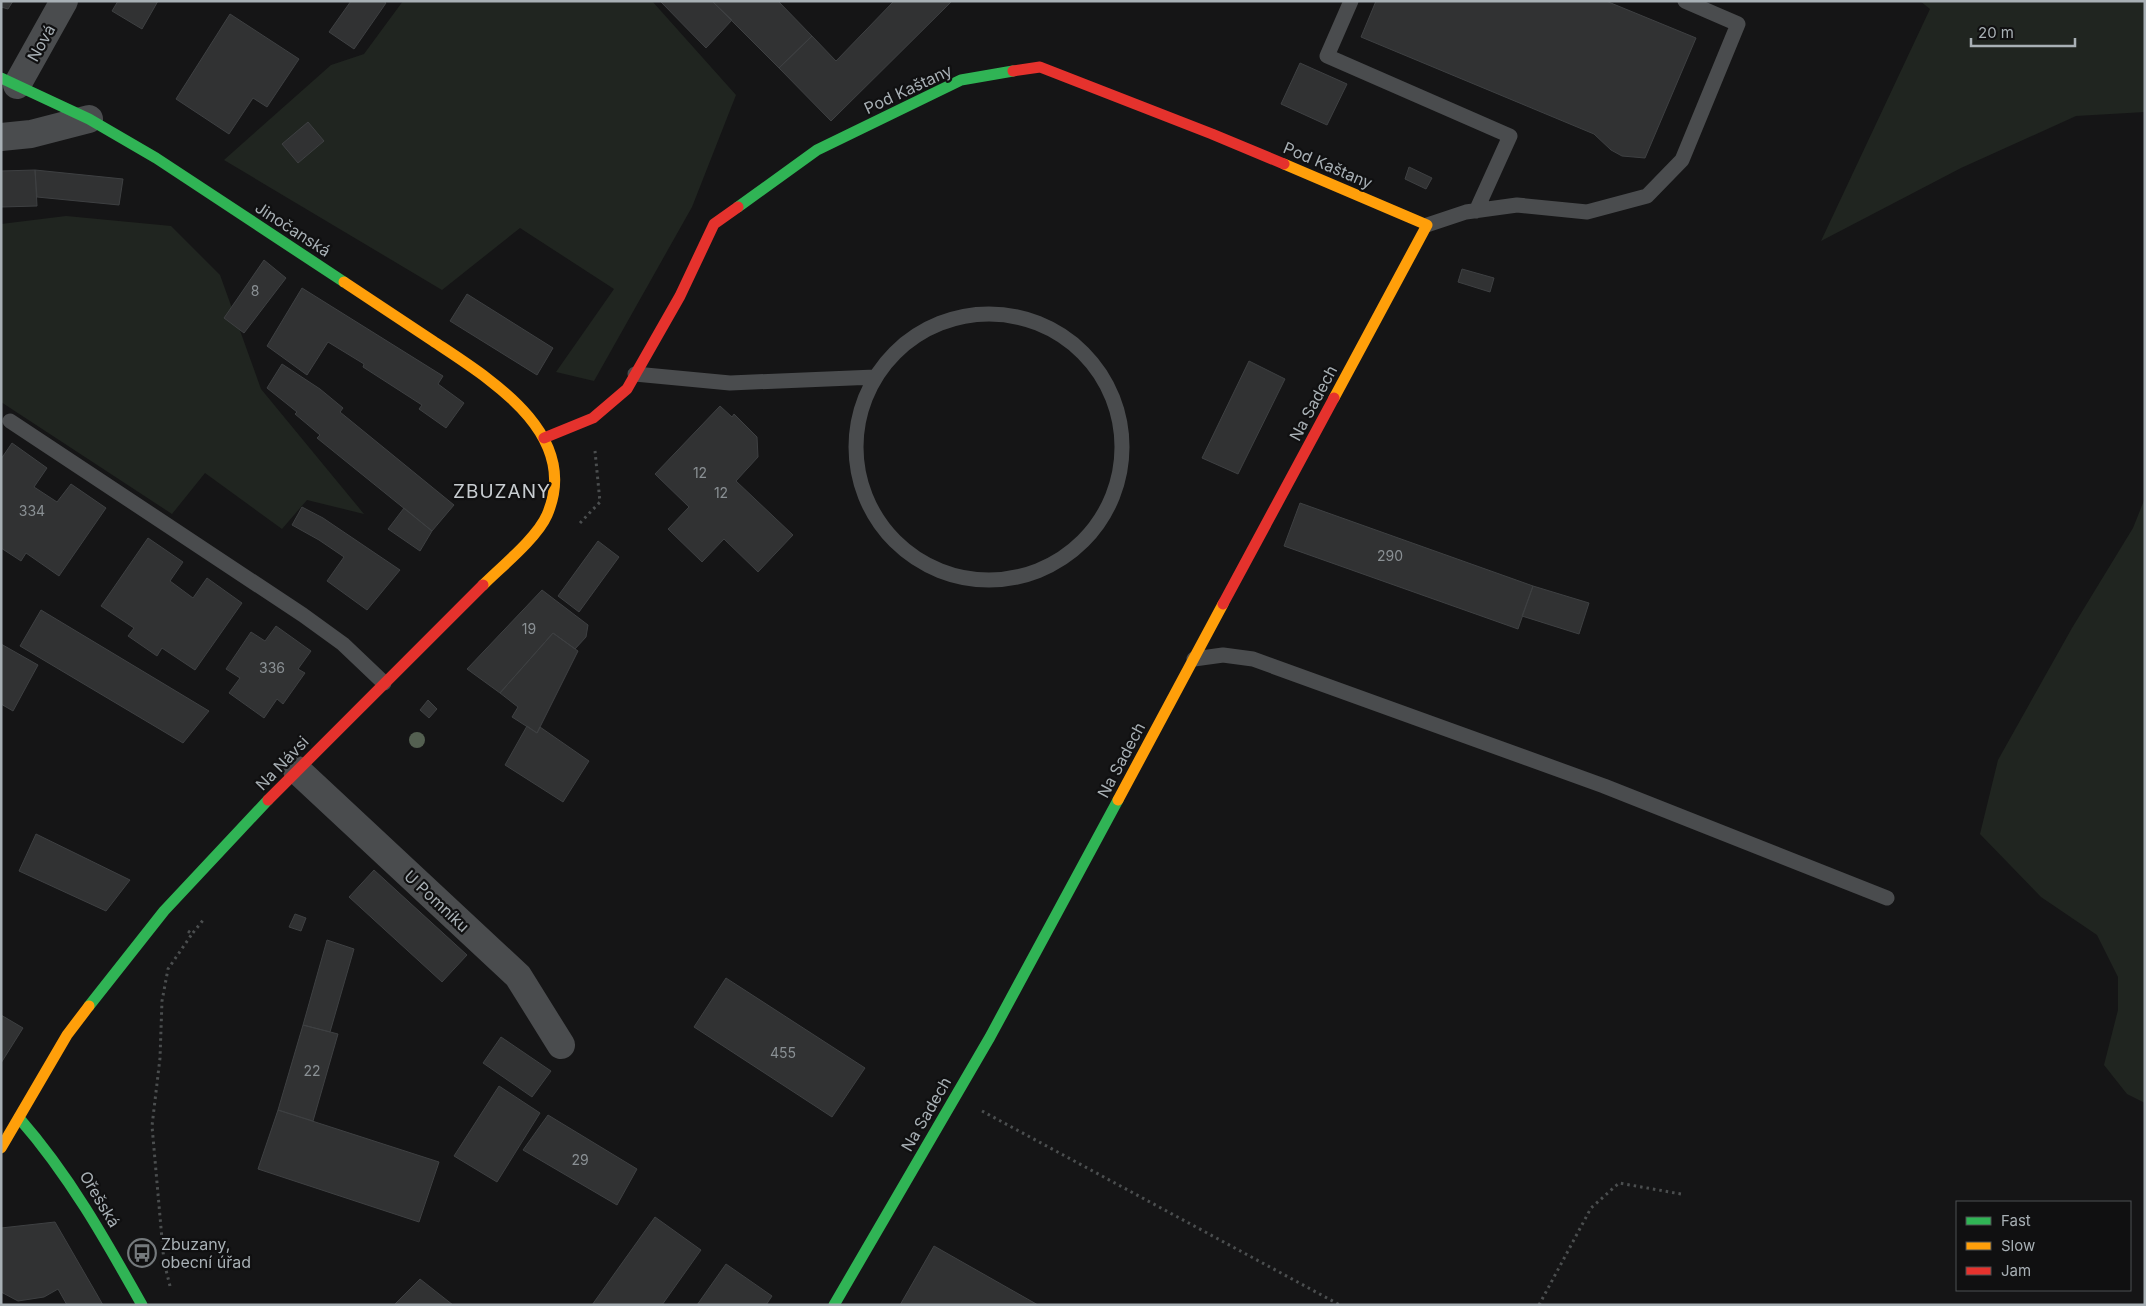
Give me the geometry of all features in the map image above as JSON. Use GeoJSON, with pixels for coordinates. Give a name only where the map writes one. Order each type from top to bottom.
{"type":"FeatureCollection","features":[{"type":"Feature","properties":{"kind":"street","name":"Nová"},"geometry":{"type":"LineString","coordinates":[[9,81],[64,1]]}},
{"type":"Feature","properties":{"kind":"street","name":"Pod Kaštany"},"geometry":{"type":"LineString","coordinates":[[544,438],[593,418],[627,389],[680,296],[714,224],[816,150],[961,80],[1040,67],[1212,134],[1427,225]]}},
{"type":"Feature","properties":{"kind":"street","name":"Jinočanská"},"geometry":{"type":"LineString","coordinates":[[9,81],[89,119],[156,158],[486,376],[519,404],[535,423],[544,438]]}},
{"type":"Feature","properties":{"kind":"street"},"geometry":{"type":"LineString","coordinates":[[1,137],[31,134],[89,119]]}},
{"type":"Feature","properties":{"kind":"street","name":"Na Sadech"},"geometry":{"type":"LineString","coordinates":[[834,1305],[990,1037],[1427,225]]}},
{"type":"Feature","properties":{"kind":"street","name":"Na Návsi"},"geometry":{"type":"LineString","coordinates":[[1,1148],[67,1036],[116,970],[164,911],[296,770],[534,534],[548,515],[554,496],[556,476],[553,459],[544,438]]}},
{"type":"Feature","properties":{"kind":"street","name":"U Pomníku"},"geometry":{"type":"LineString","coordinates":[[296,770],[518,976],[561,1045]]}},
{"type":"Feature","properties":{"kind":"street","name":"Ořešská"},"geometry":{"type":"LineString","coordinates":[[19,1118],[47,1150],[76,1188],[142,1305]]}},
{"type":"Feature","properties":{"kind":"lane"},"geometry":{"type":"LineString","coordinates":[[1351,1],[1327,56],[1510,136],[1476,211]]}},
{"type":"Feature","properties":{"kind":"lane"},"geometry":{"type":"LineString","coordinates":[[1427,225],[1476,211],[1516,205],[1587,212],[1647,196],[1682,160],[1738,24],[1685,1]]}},
{"type":"Feature","properties":{"kind":"lane"},"geometry":{"type":"LineString","coordinates":[[1004,315],[1029,321],[1052,330],[1073,344],[1091,362],[1100,376],[1115,406],[1121,430],[1122,456],[1117,481],[1109,504],[1096,526],[1079,545],[1058,560],[1036,572],[1011,578],[986,580],[961,577],[936,570],[914,557],[895,541],[878,521],[866,499],[858,475],[855,450],[857,425],[864,400],[875,377],[890,357],[909,340],[931,327],[954,318],[1004,315]]}},
{"type":"Feature","properties":{"kind":"lane"},"geometry":{"type":"LineString","coordinates":[[635,374],[730,383],[875,377]]}},
{"type":"Feature","properties":{"kind":"lane"},"geometry":{"type":"LineString","coordinates":[[10,421],[303,614],[343,644],[384,683]]}},
{"type":"Feature","properties":{"kind":"lane"},"geometry":{"type":"LineString","coordinates":[[1194,659],[1223,655],[1253,659],[1604,786],[1887,898]]}},
{"type":"Feature","properties":{"kind":"path"},"geometry":{"type":"LineString","coordinates":[[580,523],[600,502],[596,452],[582,423]]}},
{"type":"Feature","properties":{"kind":"path"},"geometry":{"type":"LineString","coordinates":[[171,1288],[164,1262],[152,1126],[160,1058],[162,1001],[168,969],[192,934]]}},
{"type":"Feature","properties":{"kind":"path"},"geometry":{"type":"LineString","coordinates":[[955,1097],[1340,1305]]}},
{"type":"Feature","properties":{"kind":"path"},"geometry":{"type":"LineString","coordinates":[[1539,1305],[1591,1208],[1619,1183],[1681,1194]]}},
{"type":"Feature","properties":{"kind":"shaded area"},"geometry":{"type":"Polygon","coordinates":[[[403,1],[652,1],[736,95],[692,207],[594,381],[556,372],[614,289],[520,228],[442,290],[224,160],[331,65],[364,54],[403,1]]]}},
{"type":"Feature","properties":{"kind":"shaded area"},"geometry":{"type":"Polygon","coordinates":[[[1920,1],[2145,1],[2145,112],[2076,116],[1961,168],[1821,241],[1930,9],[1920,1]]]}},
{"type":"Feature","properties":{"kind":"shaded area"},"geometry":{"type":"Polygon","coordinates":[[[66,216],[171,226],[220,275],[261,389],[364,514],[307,500],[282,529],[205,473],[172,514],[1,402],[1,224],[66,216]]]}},
{"type":"Feature","properties":{"kind":"shaded area"},"geometry":{"type":"Polygon","coordinates":[[[2145,498],[2145,1103],[2127,1094],[2104,1065],[2118,1010],[2118,977],[2097,935],[2041,897],[1980,834],[1998,760],[2072,628],[2133,528],[2145,498]]]}},
{"type":"Feature","properties":{"kind":"building"},"geometry":{"type":"Polygon","coordinates":[[[1,1],[13,1],[8,9],[1,7],[1,1]]]}},
{"type":"Feature","properties":{"kind":"building"},"geometry":{"type":"Polygon","coordinates":[[[118,1],[158,1],[142,29],[112,11],[118,1]]]}},
{"type":"Feature","properties":{"kind":"building"},"geometry":{"type":"Polygon","coordinates":[[[351,1],[383,1],[386,3],[354,49],[329,32],[351,1]]]}},
{"type":"Feature","properties":{"kind":"building"},"geometry":{"type":"Polygon","coordinates":[[[660,1],[712,1],[732,20],[706,48],[660,1]]]}},
{"type":"Feature","properties":{"kind":"building"},"geometry":{"type":"Polygon","coordinates":[[[712,1],[778,1],[812,36],[779,68],[712,1]]]}},
{"type":"Feature","properties":{"kind":"building"},"geometry":{"type":"Polygon","coordinates":[[[894,1],[952,1],[831,121],[779,68],[812,36],[836,61],[894,1]]]}},
{"type":"Feature","properties":{"kind":"building"},"geometry":{"type":"Polygon","coordinates":[[[1376,1],[1606,1],[1696,38],[1645,158],[1622,156],[1611,150],[1594,134],[1361,37],[1376,1]]]}},
{"type":"Feature","properties":{"kind":"building"},"geometry":{"type":"Polygon","coordinates":[[[230,14],[299,59],[267,107],[253,98],[229,134],[176,99],[230,14]]]}},
{"type":"Feature","properties":{"kind":"building"},"geometry":{"type":"Polygon","coordinates":[[[1300,63],[1347,84],[1327,125],[1281,104],[1300,63]]]}},
{"type":"Feature","properties":{"kind":"building"},"geometry":{"type":"Polygon","coordinates":[[[308,122],[324,141],[298,163],[282,144],[308,122]]]}},
{"type":"Feature","properties":{"kind":"building"},"geometry":{"type":"Polygon","coordinates":[[[1409,167],[1432,178],[1426,189],[1405,179],[1409,167]]]}},
{"type":"Feature","properties":{"kind":"building"},"geometry":{"type":"Polygon","coordinates":[[[35,170],[123,179],[119,205],[37,197],[35,170]]]}},
{"type":"Feature","properties":{"kind":"building"},"geometry":{"type":"Polygon","coordinates":[[[35,170],[37,206],[1,207],[1,171],[35,170]]]}},
{"type":"Feature","properties":{"kind":"building"},"geometry":{"type":"Polygon","coordinates":[[[264,260],[286,278],[244,333],[224,318],[264,260]]]}},
{"type":"Feature","properties":{"kind":"building"},"geometry":{"type":"Polygon","coordinates":[[[1462,269],[1494,278],[1490,292],[1458,282],[1462,269]]]}},
{"type":"Feature","properties":{"kind":"building"},"geometry":{"type":"Polygon","coordinates":[[[302,288],[443,376],[438,384],[464,403],[446,428],[419,409],[422,405],[363,367],[364,364],[328,342],[307,375],[267,346],[302,288]]]}},
{"type":"Feature","properties":{"kind":"building"},"geometry":{"type":"Polygon","coordinates":[[[467,294],[553,348],[537,375],[450,321],[467,294]]]}},
{"type":"Feature","properties":{"kind":"building"},"geometry":{"type":"Polygon","coordinates":[[[1249,361],[1285,379],[1238,474],[1202,458],[1249,361]]]}},
{"type":"Feature","properties":{"kind":"building"},"geometry":{"type":"Polygon","coordinates":[[[282,364],[320,389],[343,408],[340,412],[454,505],[432,531],[317,438],[320,435],[295,414],[297,412],[267,388],[282,364]]]}},
{"type":"Feature","properties":{"kind":"building"},"geometry":{"type":"Polygon","coordinates":[[[720,406],[732,417],[734,414],[757,437],[758,457],[736,481],[793,535],[758,572],[724,539],[702,562],[668,529],[689,507],[655,474],[720,406]]]}},
{"type":"Feature","properties":{"kind":"building"},"geometry":{"type":"Polygon","coordinates":[[[12,443],[47,468],[34,487],[57,502],[71,484],[106,508],[59,576],[26,553],[21,561],[1,548],[1,459],[12,443]]]}},
{"type":"Feature","properties":{"kind":"building"},"geometry":{"type":"Polygon","coordinates":[[[1300,503],[1533,586],[1518,629],[1284,546],[1300,503]]]}},
{"type":"Feature","properties":{"kind":"building"},"geometry":{"type":"Polygon","coordinates":[[[302,507],[323,518],[400,570],[367,610],[327,581],[344,557],[292,525],[302,507]]]}},
{"type":"Feature","properties":{"kind":"building"},"geometry":{"type":"Polygon","coordinates":[[[404,508],[432,531],[420,551],[388,529],[404,508]]]}},
{"type":"Feature","properties":{"kind":"building"},"geometry":{"type":"Polygon","coordinates":[[[148,538],[183,562],[170,581],[193,598],[207,578],[242,603],[195,670],[162,648],[157,656],[128,636],[134,628],[101,606],[148,538]]]}},
{"type":"Feature","properties":{"kind":"building"},"geometry":{"type":"Polygon","coordinates":[[[598,541],[619,557],[579,612],[558,596],[598,541]]]}},
{"type":"Feature","properties":{"kind":"building"},"geometry":{"type":"Polygon","coordinates":[[[1533,586],[1589,603],[1579,634],[1522,616],[1533,586]]]}},
{"type":"Feature","properties":{"kind":"building"},"geometry":{"type":"Polygon","coordinates":[[[542,590],[588,625],[586,637],[575,649],[553,633],[500,693],[467,669],[542,590]]]}},
{"type":"Feature","properties":{"kind":"building"},"geometry":{"type":"Polygon","coordinates":[[[41,610],[209,711],[183,743],[20,646],[41,610]]]}},
{"type":"Feature","properties":{"kind":"building"},"geometry":{"type":"Polygon","coordinates":[[[276,626],[311,651],[298,669],[305,673],[283,704],[277,699],[264,718],[229,693],[240,678],[226,669],[251,632],[265,641],[276,626]]]}},
{"type":"Feature","properties":{"kind":"building"},"geometry":{"type":"Polygon","coordinates":[[[553,633],[578,651],[537,733],[512,717],[518,707],[500,693],[553,633]]]}},
{"type":"Feature","properties":{"kind":"building"},"geometry":{"type":"Polygon","coordinates":[[[1,644],[38,665],[13,711],[1,704],[1,644]]]}},
{"type":"Feature","properties":{"kind":"building"},"geometry":{"type":"Polygon","coordinates":[[[428,700],[437,709],[429,718],[420,710],[428,700]]]}},
{"type":"Feature","properties":{"kind":"building"},"geometry":{"type":"Polygon","coordinates":[[[527,726],[537,733],[540,727],[589,761],[563,802],[505,765],[527,726]]]}},
{"type":"Feature","properties":{"kind":"building"},"geometry":{"type":"Polygon","coordinates":[[[36,834],[130,880],[106,911],[19,871],[36,834]]]}},
{"type":"Feature","properties":{"kind":"building"},"geometry":{"type":"Polygon","coordinates":[[[374,870],[467,955],[442,982],[349,897],[374,870]]]}},
{"type":"Feature","properties":{"kind":"building"},"geometry":{"type":"Polygon","coordinates":[[[295,914],[306,918],[301,931],[289,927],[295,914]]]}},
{"type":"Feature","properties":{"kind":"building"},"geometry":{"type":"Polygon","coordinates":[[[327,940],[354,949],[330,1032],[303,1025],[327,940]]]}},
{"type":"Feature","properties":{"kind":"building"},"geometry":{"type":"Polygon","coordinates":[[[726,978],[865,1068],[832,1117],[694,1027],[726,978]]]}},
{"type":"Feature","properties":{"kind":"building"},"geometry":{"type":"Polygon","coordinates":[[[1,1015],[23,1028],[1,1063],[1,1015]]]}},
{"type":"Feature","properties":{"kind":"building"},"geometry":{"type":"Polygon","coordinates":[[[303,1025],[338,1034],[313,1121],[278,1110],[303,1025]]]}},
{"type":"Feature","properties":{"kind":"building"},"geometry":{"type":"Polygon","coordinates":[[[501,1037],[551,1071],[532,1097],[483,1063],[501,1037]]]}},
{"type":"Feature","properties":{"kind":"building"},"geometry":{"type":"Polygon","coordinates":[[[499,1086],[540,1113],[497,1182],[454,1156],[499,1086]]]}},
{"type":"Feature","properties":{"kind":"building"},"geometry":{"type":"Polygon","coordinates":[[[278,1110],[439,1162],[419,1222],[258,1169],[278,1110]]]}},
{"type":"Feature","properties":{"kind":"building"},"geometry":{"type":"Polygon","coordinates":[[[548,1115],[637,1169],[617,1205],[523,1150],[548,1115]]]}},
{"type":"Feature","properties":{"kind":"building"},"geometry":{"type":"Polygon","coordinates":[[[655,1217],[701,1250],[662,1305],[592,1305],[655,1217]]]}},
{"type":"Feature","properties":{"kind":"building"},"geometry":{"type":"Polygon","coordinates":[[[55,1222],[103,1305],[67,1305],[58,1289],[44,1297],[18,1301],[1,1292],[1,1228],[55,1222]]]}},
{"type":"Feature","properties":{"kind":"building"},"geometry":{"type":"Polygon","coordinates":[[[934,1246],[1038,1305],[900,1305],[934,1246]]]}},
{"type":"Feature","properties":{"kind":"building"},"geometry":{"type":"Polygon","coordinates":[[[726,1264],[772,1296],[766,1305],[697,1305],[726,1264]]]}},
{"type":"Feature","properties":{"kind":"building"},"geometry":{"type":"Polygon","coordinates":[[[420,1279],[453,1305],[394,1305],[420,1279]]]}},
{"type":"Feature","properties":{"kind":"traffic: fast"},"geometry":{"type":"LineString","coordinates":[[738,207],[817,150],[961,80],[1013,71]]}},
{"type":"Feature","properties":{"kind":"traffic: fast"},"geometry":{"type":"LineString","coordinates":[[1,78],[89,119],[156,158],[344,282]]}},
{"type":"Feature","properties":{"kind":"traffic: fast"},"geometry":{"type":"LineString","coordinates":[[89,1006],[164,911],[268,800]]}},
{"type":"Feature","properties":{"kind":"traffic: fast"},"geometry":{"type":"LineString","coordinates":[[834,1305],[990,1037],[1118,800]]}},
{"type":"Feature","properties":{"kind":"traffic: fast"},"geometry":{"type":"LineString","coordinates":[[19,1118],[70,1185],[100,1232],[142,1305]]}},
{"type":"Feature","properties":{"kind":"traffic: slow"},"geometry":{"type":"LineString","coordinates":[[1284,164],[1427,225],[1334,398]]}},
{"type":"Feature","properties":{"kind":"traffic: slow"},"geometry":{"type":"LineString","coordinates":[[344,282],[480,373],[503,391],[524,412],[541,434],[552,459],[554,486],[547,515],[527,543],[483,585]]}},
{"type":"Feature","properties":{"kind":"traffic: slow"},"geometry":{"type":"LineString","coordinates":[[1118,800],[1223,604]]}},
{"type":"Feature","properties":{"kind":"traffic: slow"},"geometry":{"type":"LineString","coordinates":[[1,1148],[67,1035],[89,1006]]}},
{"type":"Feature","properties":{"kind":"traffic: jam"},"geometry":{"type":"LineString","coordinates":[[1013,71],[1040,67],[1284,164]]}},
{"type":"Feature","properties":{"kind":"traffic: jam"},"geometry":{"type":"LineString","coordinates":[[544,438],[593,418],[627,389],[680,296],[714,224],[738,207]]}},
{"type":"Feature","properties":{"kind":"traffic: jam"},"geometry":{"type":"LineString","coordinates":[[1223,604],[1334,398]]}},
{"type":"Feature","properties":{"kind":"traffic: jam"},"geometry":{"type":"LineString","coordinates":[[268,800],[483,585]]}},
{"type":"Feature","properties":{"kind":"place","name":"Zbuzany, obecní úřad"},"geometry":{"type":"Point","coordinates":[142,1253]}},
{"type":"Feature","properties":{"kind":"district","name":"ZBUZANY"},"geometry":{"type":"Point","coordinates":[502,491]}}]}
